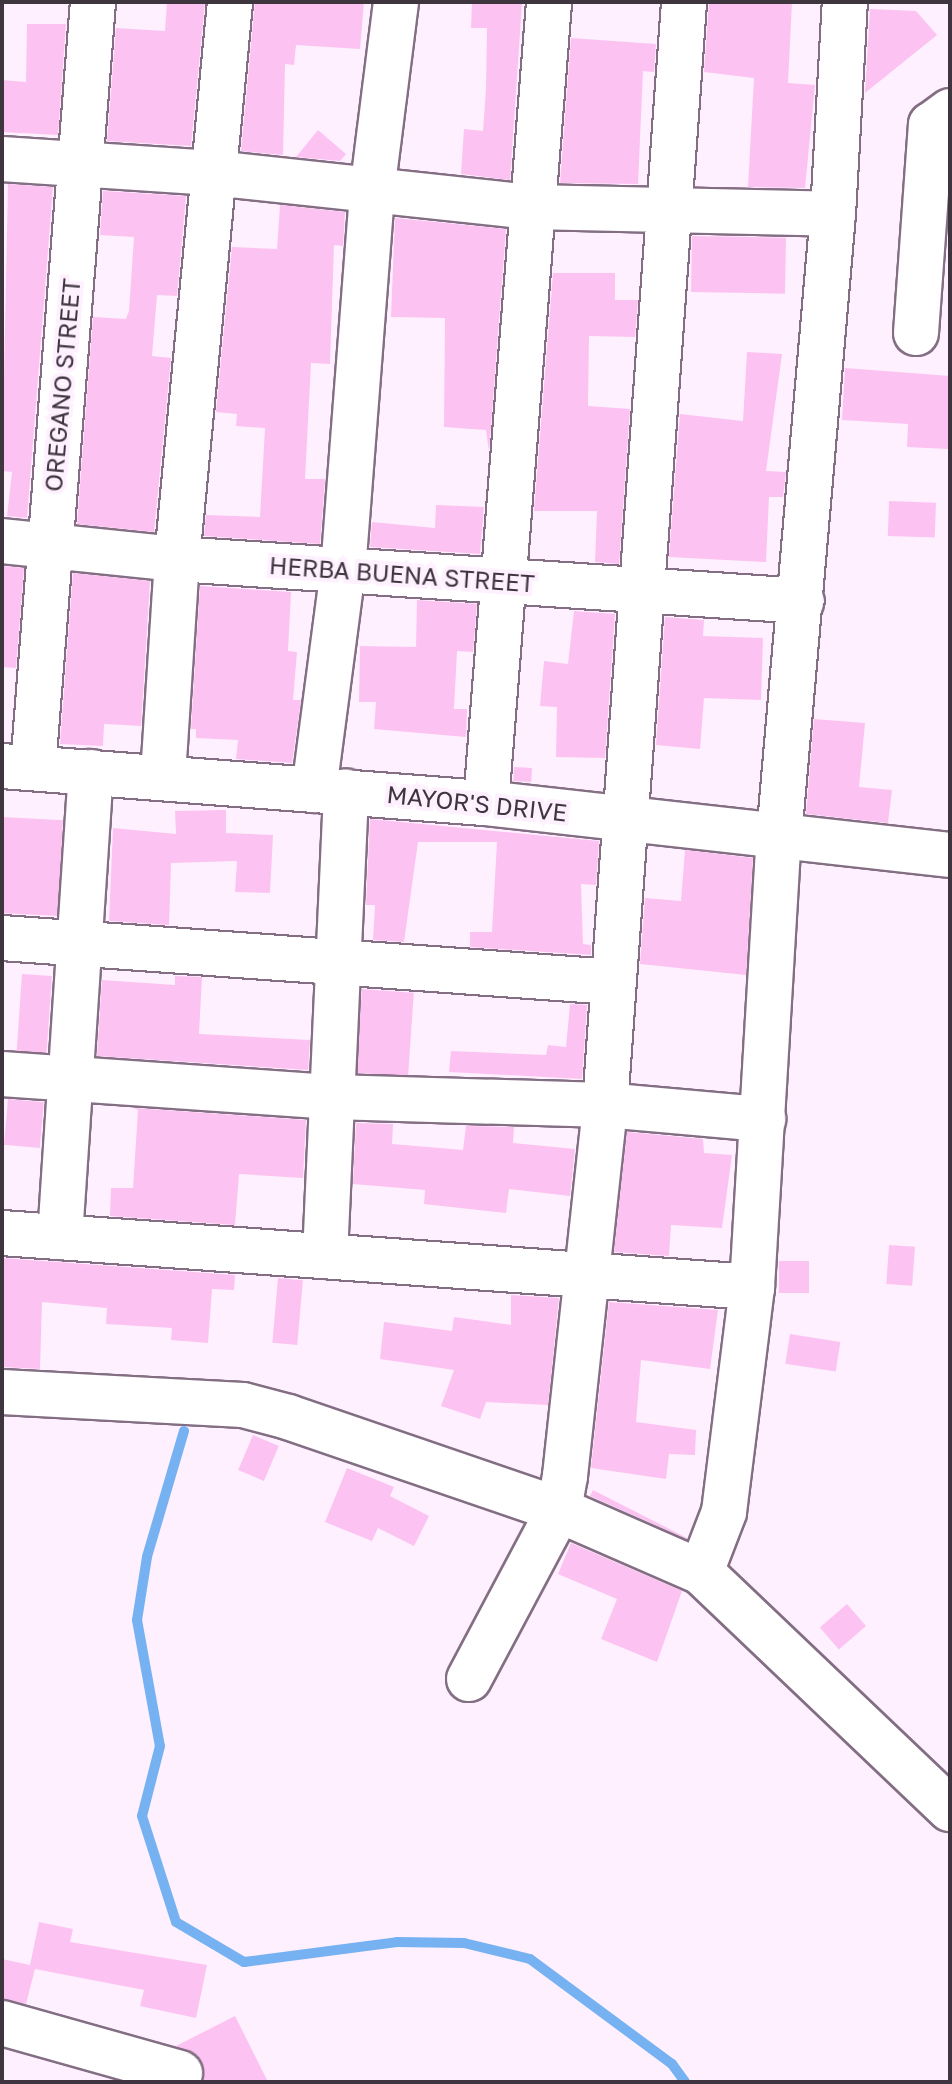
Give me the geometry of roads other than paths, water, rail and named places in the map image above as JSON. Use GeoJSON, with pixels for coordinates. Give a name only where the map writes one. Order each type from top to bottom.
{"type":"FeatureCollection","features":[{"type":"Feature","properties":{"kind":"street","name":"OREGANO STREET"},"geometry":{"type":"LineString","coordinates":[[18,767],[49,545],[93,2]]}},
{"type":"Feature","properties":{"kind":"street"},"geometry":{"type":"LineString","coordinates":[[163,776],[177,559],[230,2]]}},
{"type":"Feature","properties":{"kind":"street"},"geometry":{"type":"LineString","coordinates":[[325,1256],[339,959],[330,790],[372,192],[396,2]]}},
{"type":"Feature","properties":{"kind":"street"},"geometry":{"type":"LineString","coordinates":[[486,803],[549,2]]}},
{"type":"Feature","properties":{"kind":"street"},"geometry":{"type":"LineString","coordinates":[[469,1679],[559,1510],[590,1274],[605,1105],[684,2]]}},
{"type":"Feature","properties":{"kind":"street"},"geometry":{"type":"LineString","coordinates":[[701,1572],[724,1512],[752,1287],[779,837],[802,601],[847,4]]}},
{"type":"Feature","properties":{"kind":"street"},"geometry":{"type":"LineString","coordinates":[[916,333],[936,273],[931,125],[950,111]]}},
{"type":"Feature","properties":{"kind":"street"},"geometry":{"type":"LineString","coordinates":[[2,159],[213,173],[531,207],[668,207],[833,214]]}},
{"type":"Feature","properties":{"kind":"street","name":"HERBA BUENA STREET"},"geometry":{"type":"LineString","coordinates":[[2,541],[177,559],[503,581],[640,586],[802,601]]}},
{"type":"Feature","properties":{"kind":"street","name":"MAYOR'S DRIVE"},"geometry":{"type":"LineString","coordinates":[[18,767],[486,803],[950,855]]}},
{"type":"Feature","properties":{"kind":"street"},"geometry":{"type":"LineString","coordinates":[[60,1237],[91,772]]}},
{"type":"Feature","properties":{"kind":"street"},"geometry":{"type":"LineString","coordinates":[[2,938],[339,959],[613,982]]}},
{"type":"Feature","properties":{"kind":"street"},"geometry":{"type":"LineString","coordinates":[[2,1074],[333,1097],[605,1105],[763,1119]]}},
{"type":"Feature","properties":{"kind":"street"},"geometry":{"type":"LineString","coordinates":[[2,1233],[752,1287]]}},
{"type":"Feature","properties":{"kind":"street"},"geometry":{"type":"LineString","coordinates":[[2,1392],[243,1405],[559,1510],[701,1572],[950,1809]]}},
{"type":"Feature","properties":{"kind":"street"},"geometry":{"type":"LineString","coordinates":[[2,2023],[180,2073]]}},
{"type":"Feature","properties":{"kind":"waterway"},"geometry":{"type":"LineString","coordinates":[[184,1431],[147,1557],[137,1620],[160,1746],[142,1816],[176,1922],[244,1962],[397,1942],[464,1943],[530,1959],[672,2064],[685,2082]]}}]}
